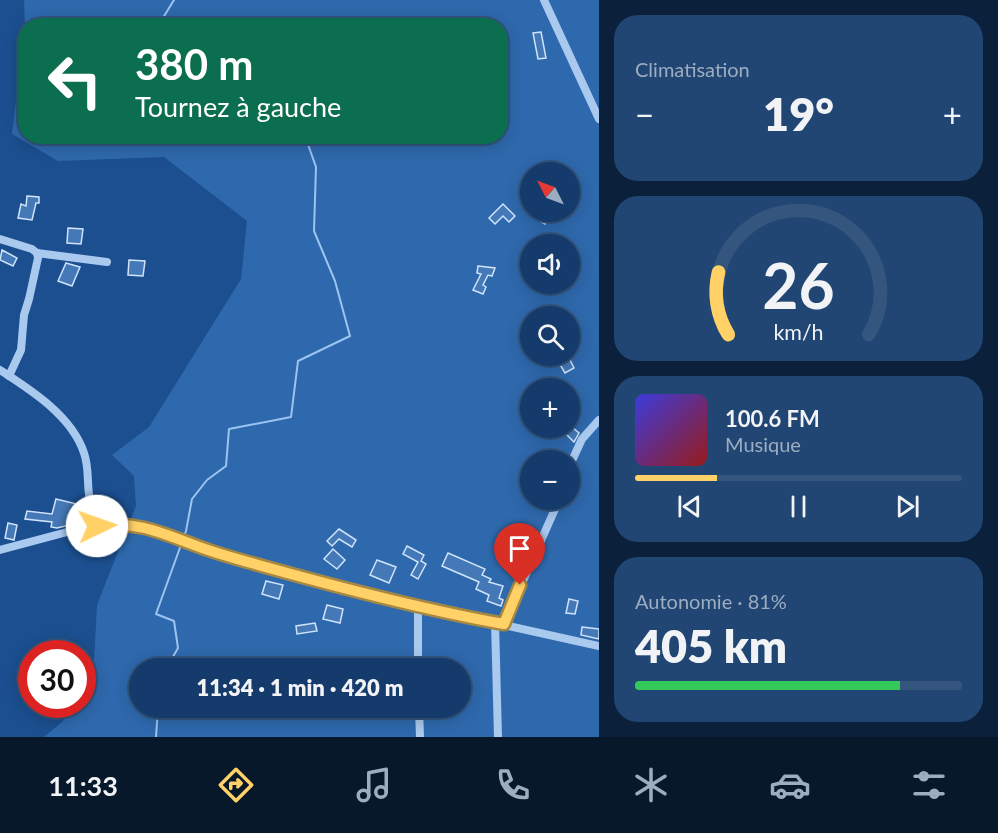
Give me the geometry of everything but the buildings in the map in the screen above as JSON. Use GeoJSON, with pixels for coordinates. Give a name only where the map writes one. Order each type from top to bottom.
{"type":"FeatureCollection","features":[{"type":"Feature","properties":{"kind":"street"},"geometry":{"type":"LineString","coordinates":[[544,0],[599,119]]}},
{"type":"Feature","properties":{"kind":"street"},"geometry":{"type":"LineString","coordinates":[[0,239],[32,249],[37,253],[108,262]]}},
{"type":"Feature","properties":{"kind":"street"},"geometry":{"type":"LineString","coordinates":[[9,376],[21,350],[24,315],[38,258],[37,253]]}},
{"type":"Feature","properties":{"kind":"street"},"geometry":{"type":"LineString","coordinates":[[0,370],[45,400],[78,440],[89,472],[90,500],[97,526]]}},
{"type":"Feature","properties":{"kind":"street"},"geometry":{"type":"LineString","coordinates":[[577,450],[582,439],[599,420]]}},
{"type":"Feature","properties":{"kind":"street"},"geometry":{"type":"LineString","coordinates":[[498,737],[499,623],[554,510]]}},
{"type":"Feature","properties":{"kind":"street"},"geometry":{"type":"LineString","coordinates":[[0,550],[97,526],[138,525],[255,564],[418,606],[599,646]]}},
{"type":"Feature","properties":{"kind":"street"},"geometry":{"type":"LineString","coordinates":[[418,606],[418,658]]}},
{"type":"Feature","properties":{"kind":"street"},"geometry":{"type":"LineString","coordinates":[[419,718],[420,737]]}},
{"type":"Feature","properties":{"kind":"shaded area"},"geometry":{"type":"Polygon","coordinates":[[[24,0],[599,0],[599,737],[44,737],[65,718],[96,718],[97,605],[136,506],[134,476],[112,455],[149,427],[241,279],[247,221],[164,157],[58,161],[29,144],[508,144],[508,18],[25,18],[24,0]]]}},
{"type":"Feature","properties":{"kind":"shaded area"},"geometry":{"type":"Polygon","coordinates":[[[18,84],[18,138],[12,134],[18,84]]]}},
{"type":"Feature","properties":{"kind":"waterway"},"geometry":{"type":"LineString","coordinates":[[163,18],[174,0]]}},
{"type":"Feature","properties":{"kind":"waterway"},"geometry":{"type":"LineString","coordinates":[[172,658],[178,648],[174,621],[156,614],[186,531],[192,499],[207,480],[226,466],[229,429],[291,417],[298,361],[350,336],[335,281],[314,231],[316,167],[308,144]]}},
{"type":"Feature","properties":{"kind":"waterway"},"geometry":{"type":"LineString","coordinates":[[156,737],[157,718]]}},
{"type":"Feature","properties":{"kind":"route"},"geometry":{"type":"LineString","coordinates":[[97,526],[138,525],[255,564],[418,606],[504,624],[520,585]]}}]}
